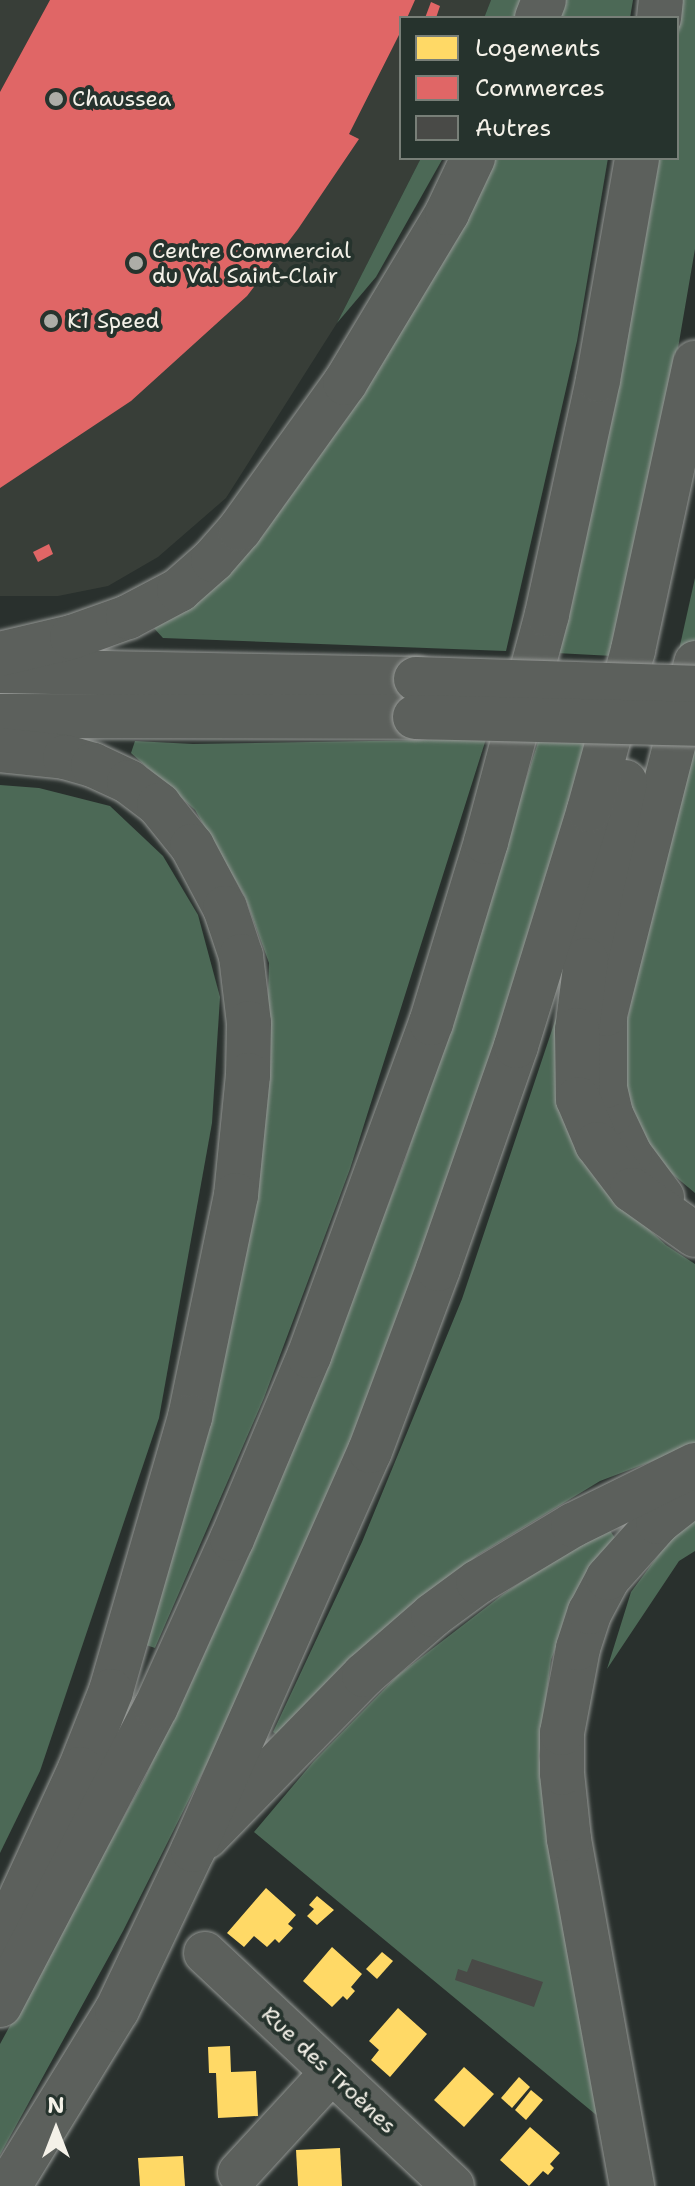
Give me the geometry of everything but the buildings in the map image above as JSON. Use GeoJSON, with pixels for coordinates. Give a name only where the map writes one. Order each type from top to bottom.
{"type":"FeatureCollection","features":[{"type":"Feature","properties":{"kind":"main road"},"geometry":{"type":"LineString","coordinates":[[0,654],[72,637],[128,617],[179,590],[213,560],[240,529],[345,383],[447,213],[472,160]]}},
{"type":"Feature","properties":{"kind":"main road"},"geometry":{"type":"LineString","coordinates":[[0,2005],[156,1707],[232,1539],[309,1356],[431,1023],[486,842],[547,614],[598,380],[637,160]]}},
{"type":"Feature","properties":{"kind":"main road"},"geometry":{"type":"LineString","coordinates":[[9,2186],[117,2010],[193,1850],[370,1451],[516,1046],[589,810],[633,650],[695,363]]}},
{"type":"Feature","properties":{"kind":"main road"},"geometry":{"type":"LineString","coordinates":[[633,650],[626,779],[586,960],[577,1030],[578,1099],[597,1144],[632,1190],[695,1235]]}},
{"type":"Feature","properties":{"kind":"main road"},"geometry":{"type":"LineString","coordinates":[[0,671],[416,698],[695,724]]}},
{"type":"Feature","properties":{"kind":"main road"},"geometry":{"type":"LineString","coordinates":[[0,716],[695,688]]}},
{"type":"Feature","properties":{"kind":"main road"},"geometry":{"type":"LineString","coordinates":[[0,750],[65,757],[93,765],[129,782],[159,805],[192,846],[225,908],[241,956],[249,1023],[236,1195],[190,1417],[111,1691],[80,1769],[0,1943]]}},
{"type":"Feature","properties":{"kind":"main road"},"geometry":{"type":"LineString","coordinates":[[193,1850],[364,1675],[433,1615],[478,1582],[573,1525],[695,1465]]}},
{"type":"Feature","properties":{"kind":"main road"},"geometry":{"type":"LineString","coordinates":[[632,2186],[569,1839],[562,1773],[562,1733],[578,1648],[590,1612],[608,1578],[658,1522],[695,1493]]}},
{"type":"Feature","properties":{"kind":"street"},"geometry":{"type":"LineString","coordinates":[[695,662],[619,954],[606,1015],[605,1065],[607,1099],[625,1143],[649,1180],[695,1235]]}},
{"type":"Feature","properties":{"kind":"street","name":"Rue des Troènes"},"geometry":{"type":"LineString","coordinates":[[205,1953],[453,2186]]}},
{"type":"Feature","properties":{"kind":"street"},"geometry":{"type":"LineString","coordinates":[[239,2173],[332,2072]]}},
{"type":"Feature","properties":{"kind":"shaded area","name":"Centre Commercial du Val Saint-Clair"},"geometry":{"type":"Polygon","coordinates":[[[0,0],[491,0],[485,16],[399,16],[399,160],[420,160],[337,323],[226,498],[158,557],[108,586],[58,596],[0,596],[0,0]]]}},
{"type":"Feature","properties":{"kind":"green space"},"geometry":{"type":"Polygon","coordinates":[[[491,0],[521,0],[515,16],[485,16],[491,0]]]}},
{"type":"Feature","properties":{"kind":"green space"},"geometry":{"type":"Polygon","coordinates":[[[563,0],[633,0],[630,16],[557,16],[563,0]]]}},
{"type":"Feature","properties":{"kind":"green space"},"geometry":{"type":"Polygon","coordinates":[[[682,0],[695,0],[695,249],[677,354],[613,656],[556,653],[658,160],[679,160],[679,23],[682,0]]]}},
{"type":"Feature","properties":{"kind":"green space"},"geometry":{"type":"Polygon","coordinates":[[[420,160],[442,160],[376,277],[337,323],[420,160]]]}},
{"type":"Feature","properties":{"kind":"green space"},"geometry":{"type":"Polygon","coordinates":[[[493,160],[608,160],[577,341],[506,651],[163,638],[152,626],[493,160]]]}},
{"type":"Feature","properties":{"kind":"green space"},"geometry":{"type":"Polygon","coordinates":[[[695,578],[695,639],[687,659],[677,659],[695,578]]]}},
{"type":"Feature","properties":{"kind":"green space"},"geometry":{"type":"Polygon","coordinates":[[[486,739],[350,1169],[264,1398],[155,1648],[143,1644],[265,1093],[269,963],[245,897],[195,810],[131,753],[135,741],[193,744],[486,739]]]}},
{"type":"Feature","properties":{"kind":"green space"},"geometry":{"type":"Polygon","coordinates":[[[538,742],[587,743],[475,1121],[396,1332],[293,1577],[215,1748],[123,1931],[0,2155],[0,2044],[144,1780],[294,1446],[405,1161],[538,742]]]}},
{"type":"Feature","properties":{"kind":"green space"},"geometry":{"type":"Polygon","coordinates":[[[695,747],[695,1193],[658,1162],[626,1098],[626,1026],[648,918],[695,747]]]}},
{"type":"Feature","properties":{"kind":"green space"},"geometry":{"type":"Polygon","coordinates":[[[0,785],[39,788],[110,806],[163,856],[198,915],[220,997],[212,1123],[159,1418],[40,1771],[0,1853],[0,785]]]}},
{"type":"Feature","properties":{"kind":"green space"},"geometry":{"type":"Polygon","coordinates":[[[559,1009],[617,1200],[666,1245],[695,1264],[695,1445],[600,1481],[478,1555],[352,1660],[282,1738],[273,1732],[362,1542],[462,1299],[559,1009]]]}},
{"type":"Feature","properties":{"kind":"green space"},"geometry":{"type":"Polygon","coordinates":[[[695,1517],[695,1551],[679,1561],[607,1669],[631,1592],[672,1537],[695,1517]]]}},
{"type":"Feature","properties":{"kind":"green space"},"geometry":{"type":"Polygon","coordinates":[[[609,1529],[615,1538],[578,1588],[551,1660],[539,1756],[562,1909],[606,2123],[254,1832],[314,1761],[397,1676],[502,1595],[570,1549],[609,1529]]]}},
{"type":"Feature","properties":{"kind":"place","name":"Chaussea"},"geometry":{"type":"Point","coordinates":[56,99]}},
{"type":"Feature","properties":{"kind":"place","name":"Centre Commercial du Val Saint-Clair"},"geometry":{"type":"Point","coordinates":[136,263]}},
{"type":"Feature","properties":{"kind":"place","name":"K1 Speed"},"geometry":{"type":"Point","coordinates":[51,321]}}]}
